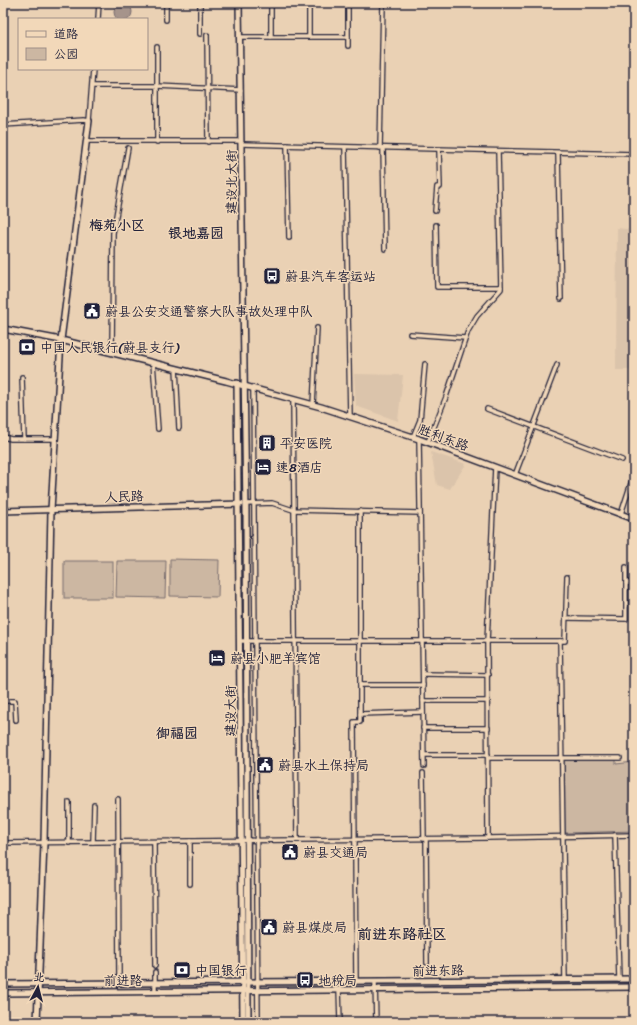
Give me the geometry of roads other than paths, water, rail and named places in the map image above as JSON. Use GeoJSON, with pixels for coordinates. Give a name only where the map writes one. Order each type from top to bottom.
{"type":"FeatureCollection","features":[{"type":"Feature","properties":{"kind":"main road","name":"建设北大街"},"geometry":{"type":"LineString","coordinates":[[239,3],[241,90],[240,384]]}},
{"type":"Feature","properties":{"kind":"main road"},"geometry":{"type":"LineString","coordinates":[[37,1022],[44,843],[51,510],[55,439],[61,340],[89,121]]}},
{"type":"Feature","properties":{"kind":"main road","name":"胜利东路"},"geometry":{"type":"LineString","coordinates":[[3,329],[61,340],[240,384],[350,416],[428,442],[634,519]]}},
{"type":"Feature","properties":{"kind":"main road","name":"建设大街"},"geometry":{"type":"LineString","coordinates":[[240,384],[240,841],[242,983],[245,990]]}},
{"type":"Feature","properties":{"kind":"main road","name":"建设大街"},"geometry":{"type":"LineString","coordinates":[[240,384],[246,504],[246,841],[248,983],[245,990]]}},
{"type":"Feature","properties":{"kind":"main road","name":"人民路"},"geometry":{"type":"LineString","coordinates":[[3,511],[246,504]]}},
{"type":"Feature","properties":{"kind":"main road","name":"前进东路"},"geometry":{"type":"LineString","coordinates":[[242,983],[634,979]]}},
{"type":"Feature","properties":{"kind":"main road","name":"前进路"},"geometry":{"type":"LineString","coordinates":[[3,984],[242,983]]}},
{"type":"Feature","properties":{"kind":"main road","name":"前进东路"},"geometry":{"type":"LineString","coordinates":[[245,990],[634,986]]}},
{"type":"Feature","properties":{"kind":"main road"},"geometry":{"type":"LineString","coordinates":[[243,1022],[245,990]]}},
{"type":"Feature","properties":{"kind":"main road"},"geometry":{"type":"LineString","coordinates":[[245,990],[248,1022]]}},
{"type":"Feature","properties":{"kind":"main road","name":"前进路"},"geometry":{"type":"LineString","coordinates":[[3,993],[245,990]]}},
{"type":"Feature","properties":{"kind":"street"},"geometry":{"type":"LineString","coordinates":[[98,18],[99,3]]}},
{"type":"Feature","properties":{"kind":"street"},"geometry":{"type":"LineString","coordinates":[[166,3],[166,20]]}},
{"type":"Feature","properties":{"kind":"street"},"geometry":{"type":"LineString","coordinates":[[200,3],[200,34]]}},
{"type":"Feature","properties":{"kind":"street"},"geometry":{"type":"LineString","coordinates":[[271,3],[271,37]]}},
{"type":"Feature","properties":{"kind":"street"},"geometry":{"type":"LineString","coordinates":[[309,3],[309,37]]}},
{"type":"Feature","properties":{"kind":"street"},"geometry":{"type":"LineString","coordinates":[[348,3],[348,46]]}},
{"type":"Feature","properties":{"kind":"street"},"geometry":{"type":"LineString","coordinates":[[383,3],[382,148],[385,249]]}},
{"type":"Feature","properties":{"kind":"street"},"geometry":{"type":"LineString","coordinates":[[207,35],[208,142]]}},
{"type":"Feature","properties":{"kind":"street"},"geometry":{"type":"LineString","coordinates":[[240,37],[348,37]]}},
{"type":"Feature","properties":{"kind":"street"},"geometry":{"type":"LineString","coordinates":[[157,47],[157,142]]}},
{"type":"Feature","properties":{"kind":"street"},"geometry":{"type":"LineString","coordinates":[[3,125],[89,121],[93,70]]}},
{"type":"Feature","properties":{"kind":"street"},"geometry":{"type":"LineString","coordinates":[[92,86],[157,86],[241,90]]}},
{"type":"Feature","properties":{"kind":"street"},"geometry":{"type":"LineString","coordinates":[[86,141],[208,142],[498,152],[634,154]]}},
{"type":"Feature","properties":{"kind":"street"},"geometry":{"type":"LineString","coordinates":[[287,145],[289,238]]}},
{"type":"Feature","properties":{"kind":"street"},"geometry":{"type":"LineString","coordinates":[[345,147],[350,416]]}},
{"type":"Feature","properties":{"kind":"street"},"geometry":{"type":"LineString","coordinates":[[112,353],[113,233],[128,148]]}},
{"type":"Feature","properties":{"kind":"street"},"geometry":{"type":"LineString","coordinates":[[435,211],[437,187],[440,187],[439,150]]}},
{"type":"Feature","properties":{"kind":"street"},"geometry":{"type":"LineString","coordinates":[[428,442],[446,397],[465,338],[477,316],[502,287],[498,152]]}},
{"type":"Feature","properties":{"kind":"street"},"geometry":{"type":"LineString","coordinates":[[558,152],[561,299]]}},
{"type":"Feature","properties":{"kind":"street"},"geometry":{"type":"LineString","coordinates":[[436,225],[437,287],[502,287]]}},
{"type":"Feature","properties":{"kind":"street"},"geometry":{"type":"LineString","coordinates":[[313,405],[317,328]]}},
{"type":"Feature","properties":{"kind":"street"},"geometry":{"type":"LineString","coordinates":[[410,334],[465,338]]}},
{"type":"Feature","properties":{"kind":"street"},"geometry":{"type":"LineString","coordinates":[[153,363],[158,429]]}},
{"type":"Feature","properties":{"kind":"street"},"geometry":{"type":"LineString","coordinates":[[413,437],[420,420],[426,364]]}},
{"type":"Feature","properties":{"kind":"street"},"geometry":{"type":"LineString","coordinates":[[514,474],[557,365]]}},
{"type":"Feature","properties":{"kind":"street"},"geometry":{"type":"LineString","coordinates":[[176,368],[179,428]]}},
{"type":"Feature","properties":{"kind":"street"},"geometry":{"type":"LineString","coordinates":[[22,377],[24,439]]}},
{"type":"Feature","properties":{"kind":"street"},"geometry":{"type":"LineString","coordinates":[[253,388],[258,1022]]}},
{"type":"Feature","properties":{"kind":"street"},"geometry":{"type":"LineString","coordinates":[[293,399],[297,840]]}},
{"type":"Feature","properties":{"kind":"street"},"geometry":{"type":"LineString","coordinates":[[487,409],[622,460]]}},
{"type":"Feature","properties":{"kind":"street"},"geometry":{"type":"LineString","coordinates":[[3,437],[55,439]]}},
{"type":"Feature","properties":{"kind":"street"},"geometry":{"type":"LineString","coordinates":[[419,439],[424,766]]}},
{"type":"Feature","properties":{"kind":"street"},"geometry":{"type":"LineString","coordinates":[[488,838],[488,642],[495,467]]}},
{"type":"Feature","properties":{"kind":"street"},"geometry":{"type":"LineString","coordinates":[[621,514],[634,474]]}},
{"type":"Feature","properties":{"kind":"street"},"geometry":{"type":"LineString","coordinates":[[246,504],[272,503],[293,510],[420,513]]}},
{"type":"Feature","properties":{"kind":"street"},"geometry":{"type":"LineString","coordinates":[[356,982],[354,722],[360,722],[360,511]]}},
{"type":"Feature","properties":{"kind":"street"},"geometry":{"type":"LineString","coordinates":[[566,618],[626,619],[626,567]]}},
{"type":"Feature","properties":{"kind":"street"},"geometry":{"type":"LineString","coordinates":[[241,642],[565,641],[567,577]]}},
{"type":"Feature","properties":{"kind":"street"},"geometry":{"type":"LineString","coordinates":[[626,583],[634,582]]}},
{"type":"Feature","properties":{"kind":"street"},"geometry":{"type":"LineString","coordinates":[[560,641],[565,980]]}},
{"type":"Feature","properties":{"kind":"street"},"geometry":{"type":"LineString","coordinates":[[422,674],[488,675]]}},
{"type":"Feature","properties":{"kind":"street"},"geometry":{"type":"LineString","coordinates":[[360,684],[423,685]]}},
{"type":"Feature","properties":{"kind":"street"},"geometry":{"type":"LineString","coordinates":[[3,701],[15,701],[16,720]]}},
{"type":"Feature","properties":{"kind":"street"},"geometry":{"type":"LineString","coordinates":[[423,701],[488,701]]}},
{"type":"Feature","properties":{"kind":"street"},"geometry":{"type":"LineString","coordinates":[[360,714],[423,712]]}},
{"type":"Feature","properties":{"kind":"street"},"geometry":{"type":"LineString","coordinates":[[423,728],[488,728]]}},
{"type":"Feature","properties":{"kind":"street"},"geometry":{"type":"LineString","coordinates":[[424,754],[488,757],[620,758]]}},
{"type":"Feature","properties":{"kind":"street"},"geometry":{"type":"LineString","coordinates":[[423,772],[427,964]]}},
{"type":"Feature","properties":{"kind":"street"},"geometry":{"type":"LineString","coordinates":[[118,799],[119,983]]}},
{"type":"Feature","properties":{"kind":"street"},"geometry":{"type":"LineString","coordinates":[[69,802],[69,843]]}},
{"type":"Feature","properties":{"kind":"street"},"geometry":{"type":"LineString","coordinates":[[94,805],[94,842]]}},
{"type":"Feature","properties":{"kind":"street"},"geometry":{"type":"LineString","coordinates":[[3,843],[355,840],[488,838],[562,835],[634,835]]}},
{"type":"Feature","properties":{"kind":"street"},"geometry":{"type":"LineString","coordinates":[[615,835],[618,980]]}},
{"type":"Feature","properties":{"kind":"street"},"geometry":{"type":"LineString","coordinates":[[190,841],[190,884]]}},
{"type":"Feature","properties":{"kind":"street"},"geometry":{"type":"LineString","coordinates":[[154,842],[155,966]]}},
{"type":"Feature","properties":{"kind":"street"},"geometry":{"type":"LineString","coordinates":[[155,972],[155,991]]}},
{"type":"Feature","properties":{"kind":"street"},"geometry":{"type":"LineString","coordinates":[[375,982],[376,1022]]}},
{"type":"Feature","properties":{"kind":"street"},"geometry":{"type":"LineString","coordinates":[[339,989],[340,1022]]}},
{"type":"Feature","properties":{"kind":"place","name":"蔚县汽车客运站"},"geometry":{"type":"Point","coordinates":[272,276]}},
{"type":"Feature","properties":{"kind":"place","name":"蔚县公安交通警察大队事故处理中队"},"geometry":{"type":"Point","coordinates":[92,311]}},
{"type":"Feature","properties":{"kind":"place","name":"中国人民银行(蔚县支行)"},"geometry":{"type":"Point","coordinates":[27,347]}},
{"type":"Feature","properties":{"kind":"place","name":"平安医院"},"geometry":{"type":"Point","coordinates":[267,443]}},
{"type":"Feature","properties":{"kind":"place","name":"速8酒店"},"geometry":{"type":"Point","coordinates":[263,467]}},
{"type":"Feature","properties":{"kind":"place","name":"蔚县小肥羊宾馆"},"geometry":{"type":"Point","coordinates":[217,658]}},
{"type":"Feature","properties":{"kind":"place","name":"蔚县水土保持局"},"geometry":{"type":"Point","coordinates":[265,765]}},
{"type":"Feature","properties":{"kind":"place","name":"蔚县交通局"},"geometry":{"type":"Point","coordinates":[290,852]}},
{"type":"Feature","properties":{"kind":"place","name":"蔚县煤炭局"},"geometry":{"type":"Point","coordinates":[269,927]}},
{"type":"Feature","properties":{"kind":"place","name":"中国银行"},"geometry":{"type":"Point","coordinates":[182,970]}},
{"type":"Feature","properties":{"kind":"place","name":"地税局"},"geometry":{"type":"Point","coordinates":[305,980]}},
{"type":"Feature","properties":{"kind":"district","name":"梅苑小区"},"geometry":{"type":"Point","coordinates":[117,225]}},
{"type":"Feature","properties":{"kind":"district","name":"银地嘉园"},"geometry":{"type":"Point","coordinates":[196,233]}},
{"type":"Feature","properties":{"kind":"district","name":"御福园"},"geometry":{"type":"Point","coordinates":[177,733]}},
{"type":"Feature","properties":{"kind":"district","name":"前进东路社区"},"geometry":{"type":"Point","coordinates":[402,934]}}]}
